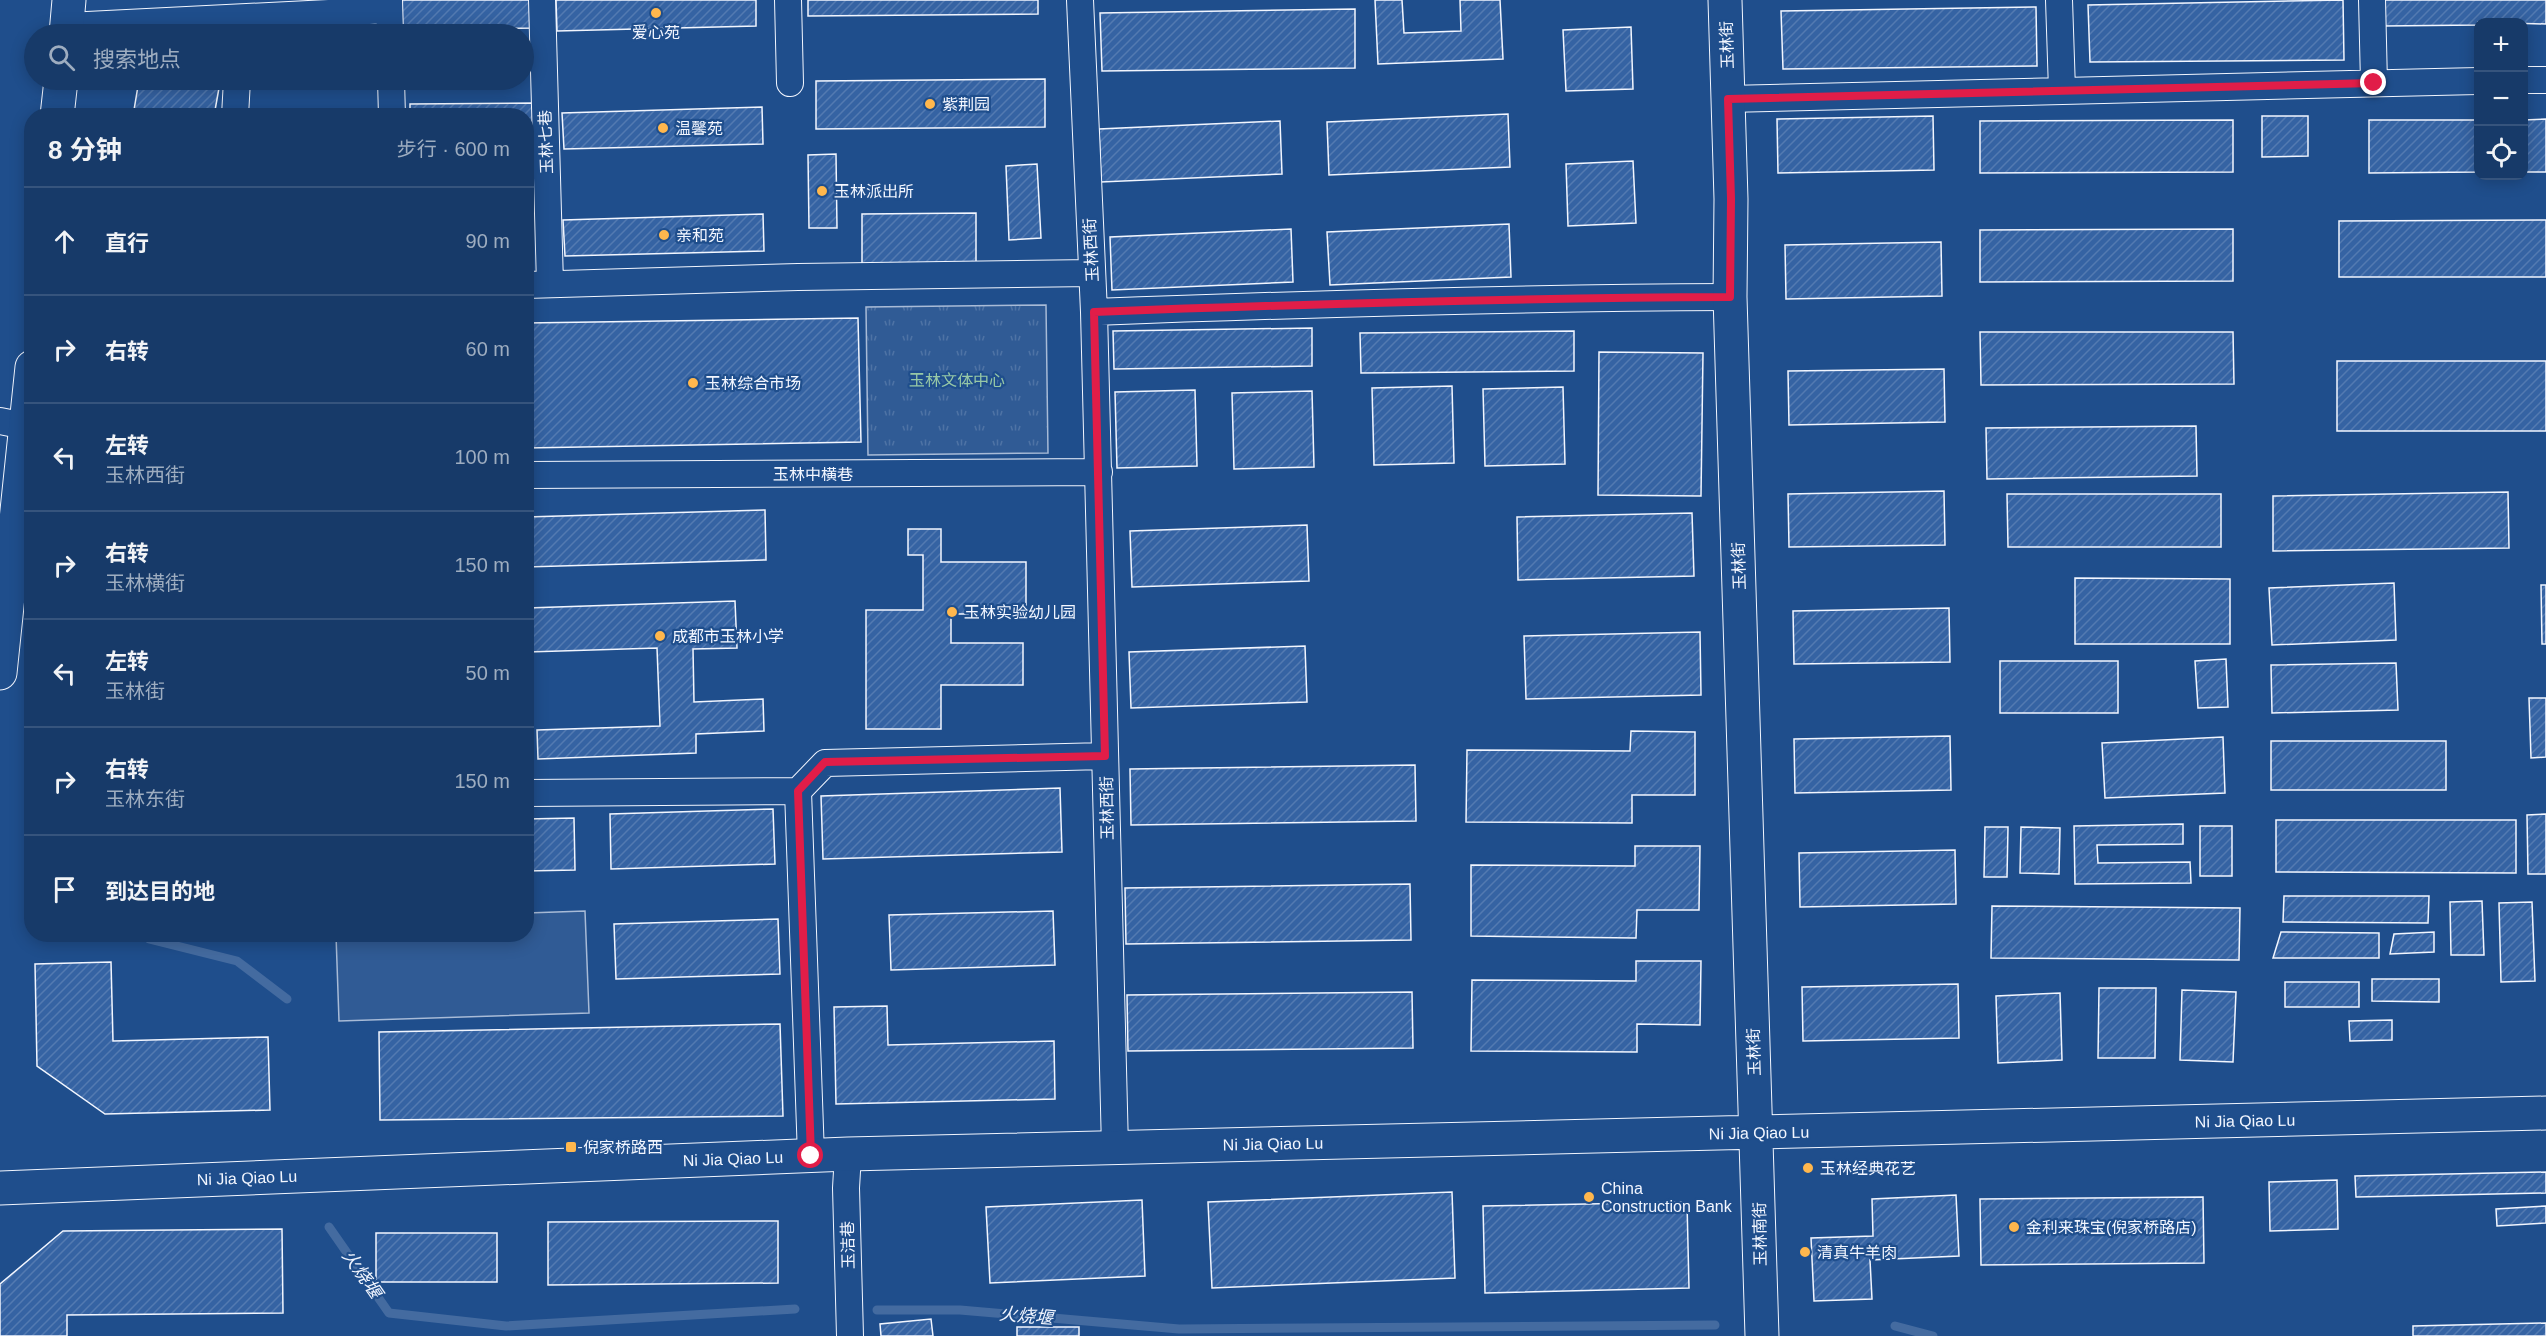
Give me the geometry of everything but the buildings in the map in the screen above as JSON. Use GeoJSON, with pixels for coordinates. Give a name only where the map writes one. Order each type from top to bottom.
{"type":"FeatureCollection","features":[{"type":"Feature","properties":{"kind":"main road","name":"玉林街"},"geometry":{"type":"LineString","coordinates":[[1725,0],[1731,199],[1730,297],[1757,1133]]}},
{"type":"Feature","properties":{"kind":"main road"},"geometry":{"type":"LineString","coordinates":[[58,108],[60,90]]}},
{"type":"Feature","properties":{"kind":"main road"},"geometry":{"type":"LineString","coordinates":[[0,673],[23,526],[13,424],[24,391]]}},
{"type":"Feature","properties":{"kind":"main road","name":"Ni Jia Qiao Lu"},"geometry":{"type":"LineString","coordinates":[[0,1188],[848,1154],[2546,1113]]}},
{"type":"Feature","properties":{"kind":"main road","name":"玉林南街"},"geometry":{"type":"LineString","coordinates":[[1757,1133],[1762,1336]]}},
{"type":"Feature","properties":{"kind":"street","name":"玉林七巷"},"geometry":{"type":"LineString","coordinates":[[538,285],[542,0]]}},
{"type":"Feature","properties":{"kind":"street"},"geometry":{"type":"LineString","coordinates":[[789,0],[790,83]]}},
{"type":"Feature","properties":{"kind":"street","name":"玉林西街"},"geometry":{"type":"LineString","coordinates":[[1080,0],[1099,472],[1115,1148]]}},
{"type":"Feature","properties":{"kind":"street"},"geometry":{"type":"LineString","coordinates":[[2059,0],[2062,90]]}},
{"type":"Feature","properties":{"kind":"street"},"geometry":{"type":"LineString","coordinates":[[2372,0],[2374,83]]}},
{"type":"Feature","properties":{"kind":"street"},"geometry":{"type":"LineString","coordinates":[[267,24],[389,15]]}},
{"type":"Feature","properties":{"kind":"street"},"geometry":{"type":"LineString","coordinates":[[67,20],[182,24]]}},
{"type":"Feature","properties":{"kind":"street"},"geometry":{"type":"LineString","coordinates":[[2528,80],[2546,80]]}},
{"type":"Feature","properties":{"kind":"street"},"geometry":{"type":"LineString","coordinates":[[1728,99],[2474,81]]}},
{"type":"Feature","properties":{"kind":"street"},"geometry":{"type":"LineString","coordinates":[[235,108],[236,90]]}},
{"type":"Feature","properties":{"kind":"street"},"geometry":{"type":"LineString","coordinates":[[391,90],[392,108]]}},
{"type":"Feature","properties":{"kind":"street"},"geometry":{"type":"LineString","coordinates":[[538,285],[798,277],[1092,273]]}},
{"type":"Feature","properties":{"kind":"street"},"geometry":{"type":"LineString","coordinates":[[1094,312],[1545,298],[1730,297]]}},
{"type":"Feature","properties":{"kind":"street","name":"玉林中横巷"},"geometry":{"type":"LineString","coordinates":[[534,475],[1099,472]]}},
{"type":"Feature","properties":{"kind":"street"},"geometry":{"type":"LineString","coordinates":[[811,1156],[798,791],[825,762],[1105,756]]}},
{"type":"Feature","properties":{"kind":"street"},"geometry":{"type":"LineString","coordinates":[[534,793],[798,791]]}},
{"type":"Feature","properties":{"kind":"street","name":"玉洁巷"},"geometry":{"type":"LineString","coordinates":[[848,1154],[846,1188],[850,1336]]}},
{"type":"Feature","properties":{"kind":"green space","name":"玉林文体中心"},"geometry":{"type":"Polygon","coordinates":[[[1046,305],[1048,453],[868,455],[866,307],[1046,305]]]}},
{"type":"Feature","properties":{"kind":"shaded area"},"geometry":{"type":"Polygon","coordinates":[[[585,911],[589,1013],[339,1021],[336,942],[534,942],[534,913],[585,911]]]}},
{"type":"Feature","properties":{"kind":"waterway","name":"火烧堰"},"geometry":{"type":"LineString","coordinates":[[161,942],[237,961],[287,999]]}},
{"type":"Feature","properties":{"kind":"waterway","name":"火烧堰"},"geometry":{"type":"LineString","coordinates":[[329,1227],[389,1313],[506,1326],[795,1309]]}},
{"type":"Feature","properties":{"kind":"waterway","name":"火烧堰"},"geometry":{"type":"LineString","coordinates":[[877,1310],[960,1310],[1179,1329],[1715,1325]]}},
{"type":"Feature","properties":{"kind":"waterway","name":"火烧堰"},"geometry":{"type":"LineString","coordinates":[[1895,1326],[1933,1336]]}},
{"type":"Feature","properties":{"kind":"place","name":"爱心苑"},"geometry":{"type":"Point","coordinates":[656,13]}},
{"type":"Feature","properties":{"kind":"place","name":"紫荆园"},"geometry":{"type":"Point","coordinates":[930,104]}},
{"type":"Feature","properties":{"kind":"place","name":"温馨苑"},"geometry":{"type":"Point","coordinates":[663,128]}},
{"type":"Feature","properties":{"kind":"place","name":"玉林派出所"},"geometry":{"type":"Point","coordinates":[822,191]}},
{"type":"Feature","properties":{"kind":"place","name":"亲和苑"},"geometry":{"type":"Point","coordinates":[664,235]}},
{"type":"Feature","properties":{"kind":"place","name":"玉林综合市场"},"geometry":{"type":"Point","coordinates":[693,383]}},
{"type":"Feature","properties":{"kind":"place","name":"玉林实验幼儿园"},"geometry":{"type":"Point","coordinates":[952,612]}},
{"type":"Feature","properties":{"kind":"place","name":"成都市玉林小学"},"geometry":{"type":"Point","coordinates":[660,636]}},
{"type":"Feature","properties":{"kind":"place","name":"倪家桥路西"},"geometry":{"type":"Point","coordinates":[571,1147]}},
{"type":"Feature","properties":{"kind":"place","name":"玉林经典花艺"},"geometry":{"type":"Point","coordinates":[1808,1168]}},
{"type":"Feature","properties":{"kind":"place","name":"China Construction Bank"},"geometry":{"type":"Point","coordinates":[1589,1197]}},
{"type":"Feature","properties":{"kind":"place","name":"金利来珠宝(倪家桥路店)"},"geometry":{"type":"Point","coordinates":[2014,1227]}},
{"type":"Feature","properties":{"kind":"place","name":"清真牛羊肉"},"geometry":{"type":"Point","coordinates":[1805,1252]}},
{"type":"Feature","properties":{"kind":"route"},"geometry":{"type":"LineString","coordinates":[[811,1156],[798,791],[825,762],[1105,756],[1094,312],[1545,298],[1730,297],[1731,199],[1728,99],[2374,83]]}}]}
